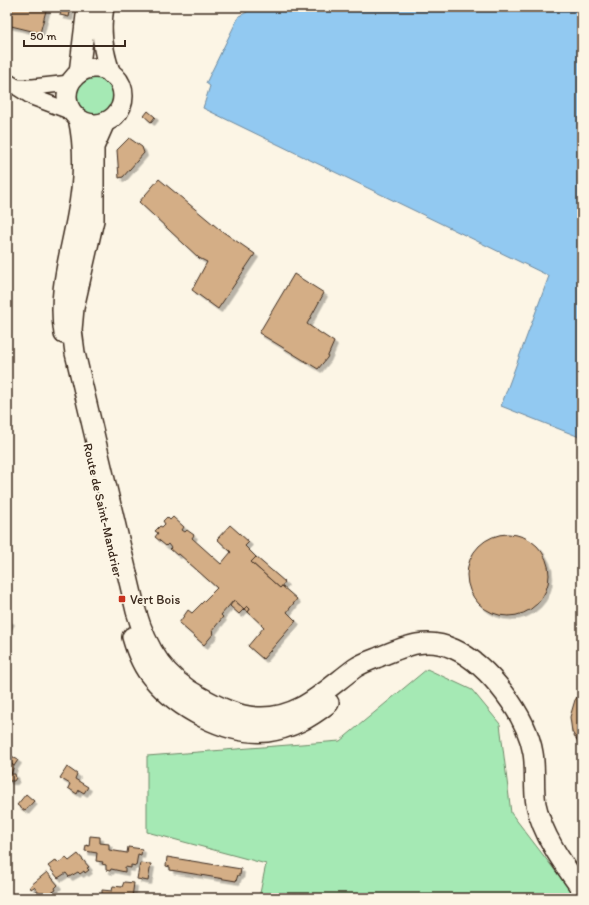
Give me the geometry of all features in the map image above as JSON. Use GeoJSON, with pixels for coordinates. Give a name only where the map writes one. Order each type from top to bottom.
{"type":"FeatureCollection","features":[{"type":"Feature","properties":{"kind":"main road"},"geometry":{"type":"LineString","coordinates":[[87,7],[75,78],[67,98],[75,115],[92,124],[105,122],[114,116],[122,102],[121,86],[111,74],[106,60],[104,47],[104,7]]}},
{"type":"Feature","properties":{"kind":"main road"},"geometry":{"type":"LineString","coordinates":[[75,78],[88,69],[96,68],[111,74]]}},
{"type":"Feature","properties":{"kind":"main road","name":"Route de Saint-Mandrier"},"geometry":{"type":"LineString","coordinates":[[75,115],[81,144],[81,194],[63,281],[61,307],[63,329],[128,626],[141,660],[151,677],[163,689],[192,712],[236,729],[266,732],[286,728],[305,721],[339,695],[380,656]]}},
{"type":"Feature","properties":{"kind":"main road","name":"Route de Saint-Mandrier"},"geometry":{"type":"LineString","coordinates":[[105,122],[94,147],[94,220],[78,286],[72,330],[75,353],[136,611],[142,634],[151,652],[163,667],[196,694],[233,713],[260,717],[283,714],[312,702],[357,666],[403,646],[420,643],[438,643],[454,649],[474,661],[496,683],[514,707],[529,733],[534,755],[536,804],[543,828],[566,868],[582,890]]}},
{"type":"Feature","properties":{"kind":"street"},"geometry":{"type":"LineString","coordinates":[[13,84],[33,87],[75,78]]}},
{"type":"Feature","properties":{"kind":"street"},"geometry":{"type":"LineString","coordinates":[[13,84],[32,97],[75,115]]}},
{"type":"Feature","properties":{"kind":"green space"},"geometry":{"type":"Polygon","coordinates":[[[96,68],[112,75],[120,85],[122,97],[119,108],[112,118],[102,124],[90,123],[78,115],[71,107],[68,98],[68,91],[88,69],[96,68]]]}},
{"type":"Feature","properties":{"kind":"green space"},"geometry":{"type":"Polygon","coordinates":[[[427,669],[472,690],[500,724],[511,813],[576,898],[259,898],[266,864],[147,832],[147,756],[340,741],[427,669]]]}},
{"type":"Feature","properties":{"kind":"water"},"geometry":{"type":"Polygon","coordinates":[[[249,7],[582,7],[582,438],[501,406],[549,276],[203,108],[210,86],[206,83],[239,16],[247,12],[249,7]]]}},
{"type":"Feature","properties":{"kind":"building"},"geometry":{"type":"Polygon","coordinates":[[[7,7],[47,7],[40,33],[7,25],[7,7]]]}},
{"type":"Feature","properties":{"kind":"building"},"geometry":{"type":"Polygon","coordinates":[[[62,7],[71,7],[69,17],[60,15],[62,7]]]}},
{"type":"Feature","properties":{"kind":"building"},"geometry":{"type":"Polygon","coordinates":[[[148,111],[155,117],[151,122],[144,116],[148,111]]]}},
{"type":"Feature","properties":{"kind":"building"},"geometry":{"type":"Polygon","coordinates":[[[129,138],[142,147],[144,153],[123,177],[119,178],[117,150],[129,138]]]}},
{"type":"Feature","properties":{"kind":"building"},"geometry":{"type":"Polygon","coordinates":[[[159,179],[219,229],[255,254],[218,309],[192,290],[207,262],[199,258],[139,202],[159,179]]]}},
{"type":"Feature","properties":{"kind":"building"},"geometry":{"type":"Polygon","coordinates":[[[294,274],[324,293],[307,324],[334,342],[327,358],[318,369],[259,333],[294,274]]]}},
{"type":"Feature","properties":{"kind":"building"},"geometry":{"type":"Polygon","coordinates":[[[167,517],[170,520],[173,517],[184,527],[182,530],[185,532],[187,530],[194,535],[192,538],[221,564],[231,552],[217,539],[230,525],[249,542],[245,546],[256,557],[251,562],[280,588],[282,586],[297,599],[287,612],[296,621],[263,659],[248,646],[264,627],[248,612],[250,609],[247,606],[244,609],[234,600],[221,615],[223,617],[212,631],[214,633],[204,645],[179,623],[188,610],[192,613],[217,588],[179,554],[177,555],[170,549],[171,548],[168,544],[166,546],[155,537],[158,533],[155,531],[160,526],[162,527],[165,524],[163,521],[167,517]]]}},
{"type":"Feature","properties":{"kind":"building"},"geometry":{"type":"Polygon","coordinates":[[[508,534],[524,537],[537,546],[546,559],[549,575],[546,591],[537,604],[524,613],[508,616],[492,613],[479,604],[470,591],[467,575],[470,559],[479,546],[492,537],[508,534]]]}},
{"type":"Feature","properties":{"kind":"building"},"geometry":{"type":"Polygon","coordinates":[[[256,557],[285,582],[280,588],[251,562],[256,557]]]}},
{"type":"Feature","properties":{"kind":"building"},"geometry":{"type":"Polygon","coordinates":[[[234,600],[244,609],[239,614],[230,606],[234,600]]]}},
{"type":"Feature","properties":{"kind":"building"},"geometry":{"type":"Polygon","coordinates":[[[247,606],[250,609],[248,612],[244,609],[247,606]]]}},
{"type":"Feature","properties":{"kind":"building"},"geometry":{"type":"Polygon","coordinates":[[[7,619],[11,621],[7,628],[7,619]]]}},
{"type":"Feature","properties":{"kind":"building"},"geometry":{"type":"Polygon","coordinates":[[[582,691],[582,748],[572,732],[570,717],[575,700],[582,691]]]}},
{"type":"Feature","properties":{"kind":"building"},"geometry":{"type":"Polygon","coordinates":[[[7,753],[18,760],[14,766],[7,761],[7,753]]]}},
{"type":"Feature","properties":{"kind":"building"},"geometry":{"type":"Polygon","coordinates":[[[7,761],[14,766],[11,774],[15,774],[16,778],[14,781],[9,781],[7,779],[7,761]]]}},
{"type":"Feature","properties":{"kind":"building"},"geometry":{"type":"Polygon","coordinates":[[[67,767],[77,774],[75,779],[88,787],[84,793],[79,790],[77,794],[68,788],[70,784],[60,778],[67,767]]]}},
{"type":"Feature","properties":{"kind":"building"},"geometry":{"type":"Polygon","coordinates":[[[26,794],[34,801],[25,811],[17,805],[26,794]]]}},
{"type":"Feature","properties":{"kind":"building"},"geometry":{"type":"Polygon","coordinates":[[[90,836],[100,837],[100,843],[109,844],[109,850],[127,853],[128,847],[142,849],[141,855],[138,854],[136,866],[131,865],[131,868],[125,867],[125,872],[111,869],[110,871],[106,870],[106,865],[102,864],[103,862],[96,861],[97,853],[85,851],[86,845],[89,846],[90,836]]]}},
{"type":"Feature","properties":{"kind":"building"},"geometry":{"type":"Polygon","coordinates":[[[78,854],[89,867],[87,868],[89,870],[85,873],[84,871],[80,874],[78,872],[69,877],[66,873],[58,878],[48,866],[56,860],[58,863],[66,858],[69,861],[78,854]]]}},
{"type":"Feature","properties":{"kind":"building"},"geometry":{"type":"Polygon","coordinates":[[[167,857],[241,869],[240,875],[238,875],[236,881],[170,870],[170,867],[166,866],[167,857]]]}},
{"type":"Feature","properties":{"kind":"building"},"geometry":{"type":"Polygon","coordinates":[[[140,863],[151,864],[148,881],[137,879],[140,863]]]}},
{"type":"Feature","properties":{"kind":"building"},"geometry":{"type":"Polygon","coordinates":[[[47,872],[58,885],[55,888],[56,890],[43,898],[34,887],[31,889],[30,886],[47,872]]]}},
{"type":"Feature","properties":{"kind":"building"},"geometry":{"type":"Polygon","coordinates":[[[124,882],[134,883],[132,898],[102,898],[102,890],[112,891],[113,886],[122,887],[124,882]]]}},
{"type":"Feature","properties":{"kind":"place","name":"Vert Bois"},"geometry":{"type":"Point","coordinates":[122,599]}}]}
